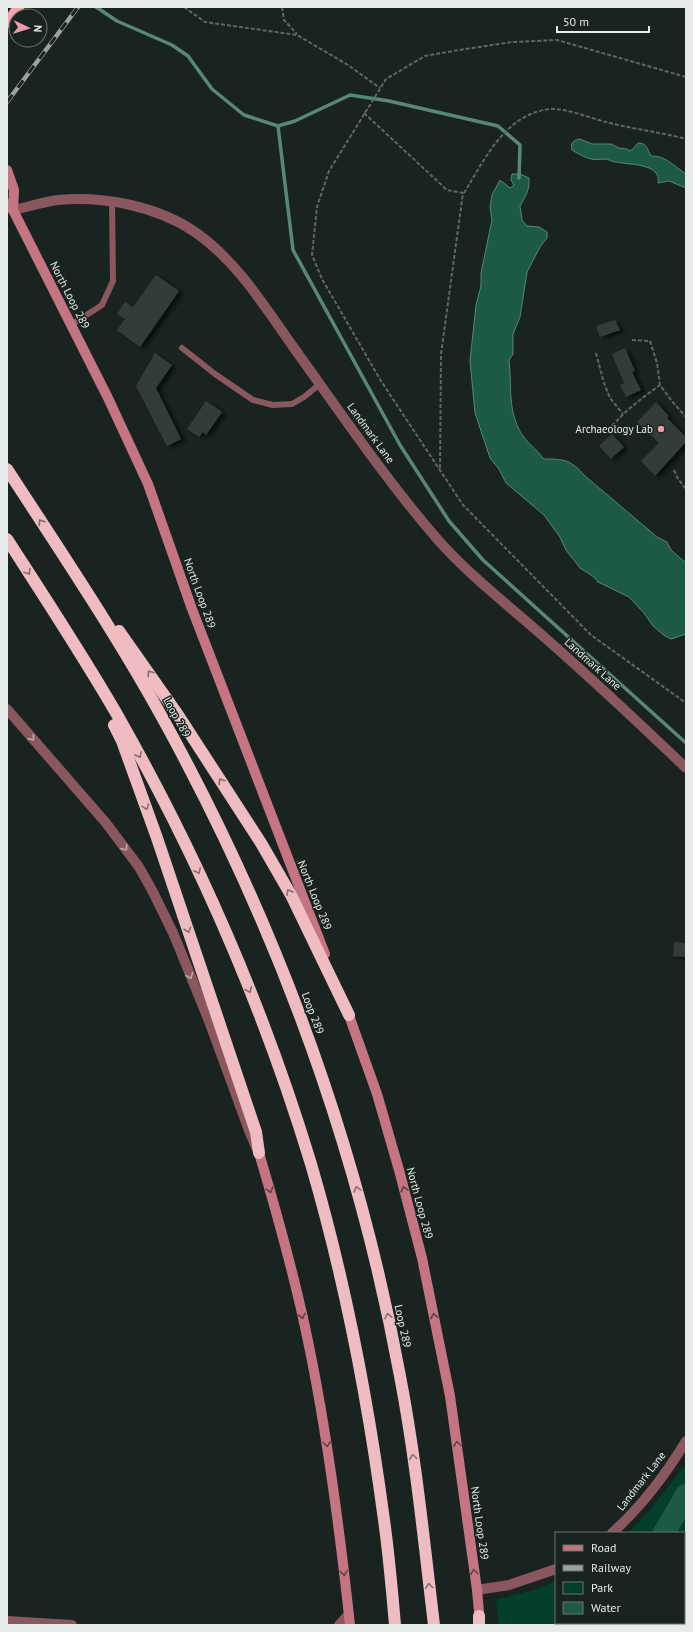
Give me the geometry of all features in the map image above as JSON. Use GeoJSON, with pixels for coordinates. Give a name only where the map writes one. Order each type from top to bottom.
{"type":"FeatureCollection","features":[{"type":"Feature","properties":{"kind":"highway"},"geometry":{"type":"LineString","coordinates":[[7,23],[19,7]]}},
{"type":"Feature","properties":{"kind":"highway","name":"Loop 289"},"geometry":{"type":"LineString","coordinates":[[7,469],[63,554],[145,686],[199,787],[236,860],[268,932],[313,1049],[348,1157],[366,1221],[390,1326],[409,1426],[419,1495],[434,1625]]}},
{"type":"Feature","properties":{"kind":"highway"},"geometry":{"type":"LineString","coordinates":[[7,539],[81,655],[118,716],[148,771],[208,892],[236,956],[286,1088],[311,1165],[334,1251],[359,1361],[385,1522],[395,1625]]}},
{"type":"Feature","properties":{"kind":"highway"},"geometry":{"type":"LineString","coordinates":[[63,554],[144,664],[261,843],[291,895],[349,1015]]}},
{"type":"Feature","properties":{"kind":"highway"},"geometry":{"type":"LineString","coordinates":[[81,655],[122,741],[157,838],[256,1132],[259,1153]]}},
{"type":"Feature","properties":{"kind":"main road","name":"North Loop 289"},"geometry":{"type":"LineString","coordinates":[[7,170],[14,190],[9,209],[108,398],[148,484],[192,609],[272,820],[349,1015],[377,1094],[422,1258],[450,1396],[477,1590],[479,1622]]}},
{"type":"Feature","properties":{"kind":"main road"},"geometry":{"type":"LineString","coordinates":[[259,1153],[290,1262],[309,1346],[328,1451],[350,1625]]}},
{"type":"Feature","properties":{"kind":"street","name":"Landmark Lane"},"geometry":{"type":"LineString","coordinates":[[9,209],[58,200],[125,203],[163,216],[194,231],[216,248],[254,292],[404,499],[440,541],[466,568],[602,687],[686,768]]}},
{"type":"Feature","properties":{"kind":"street"},"geometry":{"type":"LineString","coordinates":[[7,709],[106,823],[139,867],[174,935],[259,1153]]}},
{"type":"Feature","properties":{"kind":"street","name":"Landmark Lane"},"geometry":{"type":"LineString","coordinates":[[613,1532],[650,1492],[686,1440]]}},
{"type":"Feature","properties":{"kind":"street"},"geometry":{"type":"LineString","coordinates":[[477,1590],[509,1585],[555,1569]]}},
{"type":"Feature","properties":{"kind":"street"},"geometry":{"type":"LineString","coordinates":[[339,1625],[349,1614]]}},
{"type":"Feature","properties":{"kind":"street"},"geometry":{"type":"LineString","coordinates":[[7,1621],[72,1625]]}},
{"type":"Feature","properties":{"kind":"lane"},"geometry":{"type":"LineString","coordinates":[[71,325],[102,305],[113,281],[112,202]]}},
{"type":"Feature","properties":{"kind":"lane"},"geometry":{"type":"LineString","coordinates":[[182,348],[215,374],[253,400],[273,405],[292,404],[304,397],[320,384]]}},
{"type":"Feature","properties":{"kind":"path"},"geometry":{"type":"LineString","coordinates":[[184,7],[205,22],[297,35]]}},
{"type":"Feature","properties":{"kind":"path"},"geometry":{"type":"LineString","coordinates":[[282,7],[284,20],[297,35],[348,65],[380,88]]}},
{"type":"Feature","properties":{"kind":"path"},"geometry":{"type":"LineString","coordinates":[[686,77],[557,40],[512,42],[453,50],[425,56],[386,78],[330,171],[317,207],[312,255],[322,279],[381,381],[463,505],[591,635],[686,703]]}},
{"type":"Feature","properties":{"kind":"path"},"geometry":{"type":"LineString","coordinates":[[440,470],[441,354],[463,193],[499,138],[511,126],[528,115],[550,109],[579,114],[633,129],[663,133],[686,139]]}},
{"type":"Feature","properties":{"kind":"path"},"geometry":{"type":"LineString","coordinates":[[364,113],[447,190],[463,193]]}},
{"type":"Feature","properties":{"kind":"path"},"geometry":{"type":"LineString","coordinates":[[632,340],[650,341],[658,363],[660,385],[671,400],[686,416]]}},
{"type":"Feature","properties":{"kind":"path"},"geometry":{"type":"LineString","coordinates":[[596,353],[604,383],[610,398],[623,414]]}},
{"type":"Feature","properties":{"kind":"path"},"geometry":{"type":"LineString","coordinates":[[612,426],[638,400],[660,385]]}},
{"type":"Feature","properties":{"kind":"path"},"geometry":{"type":"LineString","coordinates":[[674,470],[678,479],[686,489]]}},
{"type":"Feature","properties":{"kind":"green space"},"geometry":{"type":"Polygon","coordinates":[[[686,1464],[686,1625],[499,1625],[496,1600],[537,1589],[555,1581],[555,1624],[685,1624],[685,1532],[629,1532],[649,1511],[686,1464]]]}},
{"type":"Feature","properties":{"kind":"water"},"geometry":{"type":"Polygon","coordinates":[[[580,139],[592,144],[611,144],[630,151],[638,143],[641,143],[646,147],[651,156],[665,159],[686,174],[686,188],[669,181],[658,183],[658,176],[650,168],[606,159],[590,159],[585,157],[572,150],[571,145],[573,142],[580,139]]]}},
{"type":"Feature","properties":{"kind":"water"},"geometry":{"type":"Polygon","coordinates":[[[512,174],[520,174],[529,178],[528,190],[520,206],[522,220],[527,226],[539,227],[547,232],[547,238],[540,247],[527,272],[520,317],[513,334],[513,354],[509,360],[511,399],[514,418],[525,439],[544,459],[563,460],[576,467],[657,537],[667,542],[671,550],[686,563],[686,634],[671,639],[665,636],[653,626],[644,613],[629,597],[598,582],[594,577],[580,568],[566,550],[560,537],[544,515],[506,483],[499,469],[490,458],[475,413],[470,361],[476,305],[481,286],[481,273],[492,220],[490,207],[492,195],[500,180],[510,188],[514,185],[511,180],[512,174]]]}},
{"type":"Feature","properties":{"kind":"building"},"geometry":{"type":"Polygon","coordinates":[[[156,275],[179,291],[140,347],[117,330],[125,319],[117,314],[125,302],[133,307],[156,275]]]}},
{"type":"Feature","properties":{"kind":"building"},"geometry":{"type":"Polygon","coordinates":[[[615,320],[620,330],[600,337],[596,326],[615,320]]]}},
{"type":"Feature","properties":{"kind":"building"},"geometry":{"type":"Polygon","coordinates":[[[625,348],[635,371],[632,372],[641,390],[626,397],[620,385],[624,383],[612,354],[625,348]]]}},
{"type":"Feature","properties":{"kind":"building"},"geometry":{"type":"Polygon","coordinates":[[[155,353],[172,365],[156,388],[181,439],[167,446],[136,386],[155,353]]]}},
{"type":"Feature","properties":{"kind":"building"},"geometry":{"type":"Polygon","coordinates":[[[206,401],[222,412],[206,435],[203,432],[199,437],[187,429],[206,401]]]}},
{"type":"Feature","properties":{"kind":"building","name":"Archaeology Lab"},"geometry":{"type":"Polygon","coordinates":[[[656,402],[669,416],[667,418],[686,437],[686,442],[655,476],[641,461],[659,443],[637,422],[656,402]]]}},
{"type":"Feature","properties":{"kind":"building"},"geometry":{"type":"Polygon","coordinates":[[[612,434],[624,447],[611,459],[599,446],[612,434]]]}},
{"type":"Feature","properties":{"kind":"building"},"geometry":{"type":"Polygon","coordinates":[[[674,942],[686,943],[686,957],[673,956],[674,942]]]}},
{"type":"Feature","properties":{"kind":"waterway"},"geometry":{"type":"LineString","coordinates":[[96,7],[117,21],[172,45],[188,56],[212,89],[244,115],[278,126],[295,121],[350,95],[389,101],[498,126],[520,145],[519,178]]}},
{"type":"Feature","properties":{"kind":"waterway"},"geometry":{"type":"LineString","coordinates":[[278,126],[293,250],[400,445],[449,521],[483,560],[686,743]]}},
{"type":"Feature","properties":{"kind":"waterway"},"geometry":{"type":"LineString","coordinates":[[665,1532],[686,1495]]}},
{"type":"Feature","properties":{"kind":"railway"},"geometry":{"type":"LineString","coordinates":[[7,102],[78,7]]}},
{"type":"Feature","properties":{"kind":"place","name":"Archaeology Lab"},"geometry":{"type":"Point","coordinates":[661,429]}}]}
